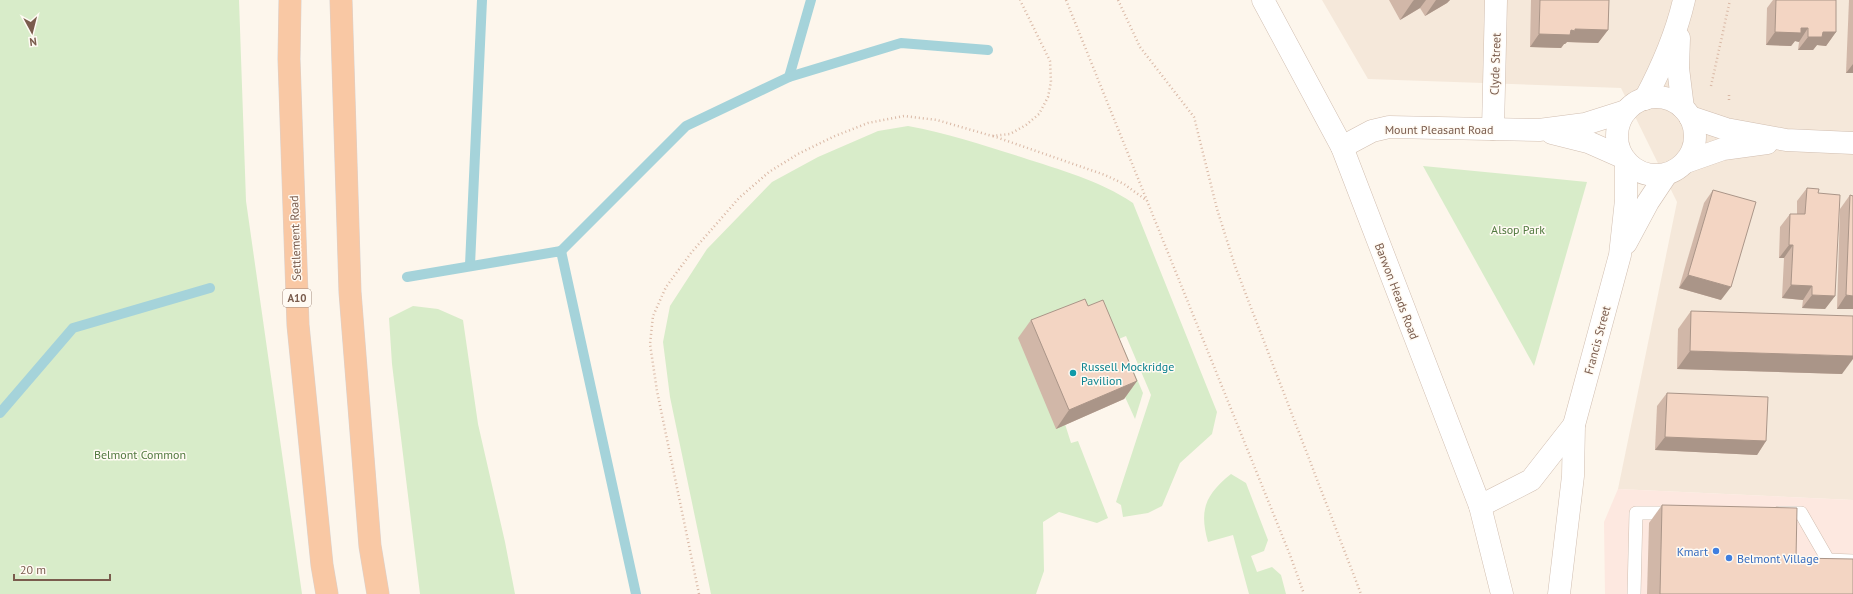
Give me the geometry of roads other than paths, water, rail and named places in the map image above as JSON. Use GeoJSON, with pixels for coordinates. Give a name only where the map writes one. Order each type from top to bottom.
{"type":"FeatureCollection","features":[{"type":"Feature","properties":{"kind":"highway","name":"Settlement Road"},"geometry":{"type":"LineString","coordinates":[[290,0],[289,59],[298,325],[322,565],[327,594]]}},
{"type":"Feature","properties":{"kind":"highway"},"geometry":{"type":"LineString","coordinates":[[341,0],[350,292],[370,546],[378,594]]}},
{"type":"Feature","properties":{"kind":"street","name":"Barwon Heads Road"},"geometry":{"type":"LineString","coordinates":[[1263,0],[1342,147],[1480,506],[1502,594]]}},
{"type":"Feature","properties":{"kind":"street","name":"Clyde Street"},"geometry":{"type":"LineString","coordinates":[[1493,129],[1496,0]]}},
{"type":"Feature","properties":{"kind":"street"},"geometry":{"type":"LineString","coordinates":[[1645,99],[1663,64],[1682,10]]}},
{"type":"Feature","properties":{"kind":"street"},"geometry":{"type":"LineString","coordinates":[[1682,10],[1678,68],[1687,112],[1695,128],[1695,140],[1692,152],[1686,162]]}},
{"type":"Feature","properties":{"kind":"street","name":"Mount Pleasant Road"},"geometry":{"type":"LineString","coordinates":[[1624,160],[1618,146],[1616,133],[1619,122],[1626,111],[1634,103],[1645,99],[1661,97],[1673,101],[1687,112],[1726,129],[1786,140],[1853,144]]}},
{"type":"Feature","properties":{"kind":"street","name":"Mount Pleasant Road"},"geometry":{"type":"LineString","coordinates":[[1342,147],[1372,131],[1389,127],[1539,130],[1585,124],[1626,111]]}},
{"type":"Feature","properties":{"kind":"street","name":"Mount Pleasant Road"},"geometry":{"type":"LineString","coordinates":[[1539,130],[1588,142],[1624,160],[1641,173],[1654,176],[1666,175],[1677,170],[1686,162],[1723,149],[1786,140]]}},
{"type":"Feature","properties":{"kind":"street","name":"Francis Street"},"geometry":{"type":"LineString","coordinates":[[1559,594],[1573,476],[1574,425],[1620,255],[1626,200],[1624,160]]}},
{"type":"Feature","properties":{"kind":"street","name":"Francis Street"},"geometry":{"type":"LineString","coordinates":[[1620,255],[1648,202],[1666,175]]}},
{"type":"Feature","properties":{"kind":"street","name":"Francis Street"},"geometry":{"type":"LineString","coordinates":[[1480,506],[1531,480],[1574,425]]}},
{"type":"Feature","properties":{"kind":"lane"},"geometry":{"type":"LineString","coordinates":[[1634,594],[1636,513],[1683,513]]}},
{"type":"Feature","properties":{"kind":"lane"},"geometry":{"type":"LineString","coordinates":[[1770,513],[1801,513],[1828,560],[1853,561]]}},
{"type":"Feature","properties":{"kind":"waterway"},"geometry":{"type":"LineString","coordinates":[[470,265],[482,0]]}},
{"type":"Feature","properties":{"kind":"waterway"},"geometry":{"type":"LineString","coordinates":[[789,77],[811,0]]}},
{"type":"Feature","properties":{"kind":"waterway"},"geometry":{"type":"LineString","coordinates":[[561,251],[686,126],[789,77],[901,43],[988,50]]}},
{"type":"Feature","properties":{"kind":"waterway"},"geometry":{"type":"LineString","coordinates":[[407,277],[561,251],[636,594]]}},
{"type":"Feature","properties":{"kind":"waterway"},"geometry":{"type":"LineString","coordinates":[[0,413],[73,328],[210,288]]}},
{"type":"Feature","properties":{"kind":"place","name":"Russell Mockridge Pavilion"},"geometry":{"type":"Point","coordinates":[1073,373]}},
{"type":"Feature","properties":{"kind":"place","name":"Kmart"},"geometry":{"type":"Point","coordinates":[1716,551]}},
{"type":"Feature","properties":{"kind":"place","name":"Belmont Village"},"geometry":{"type":"Point","coordinates":[1729,558]}},
{"type":"Feature","properties":{"kind":"park label","name":"Alsop Park"},"geometry":{"type":"Point","coordinates":[1518,229]}},
{"type":"Feature","properties":{"kind":"park label","name":"Belmont Common"},"geometry":{"type":"Point","coordinates":[140,454]}}]}
